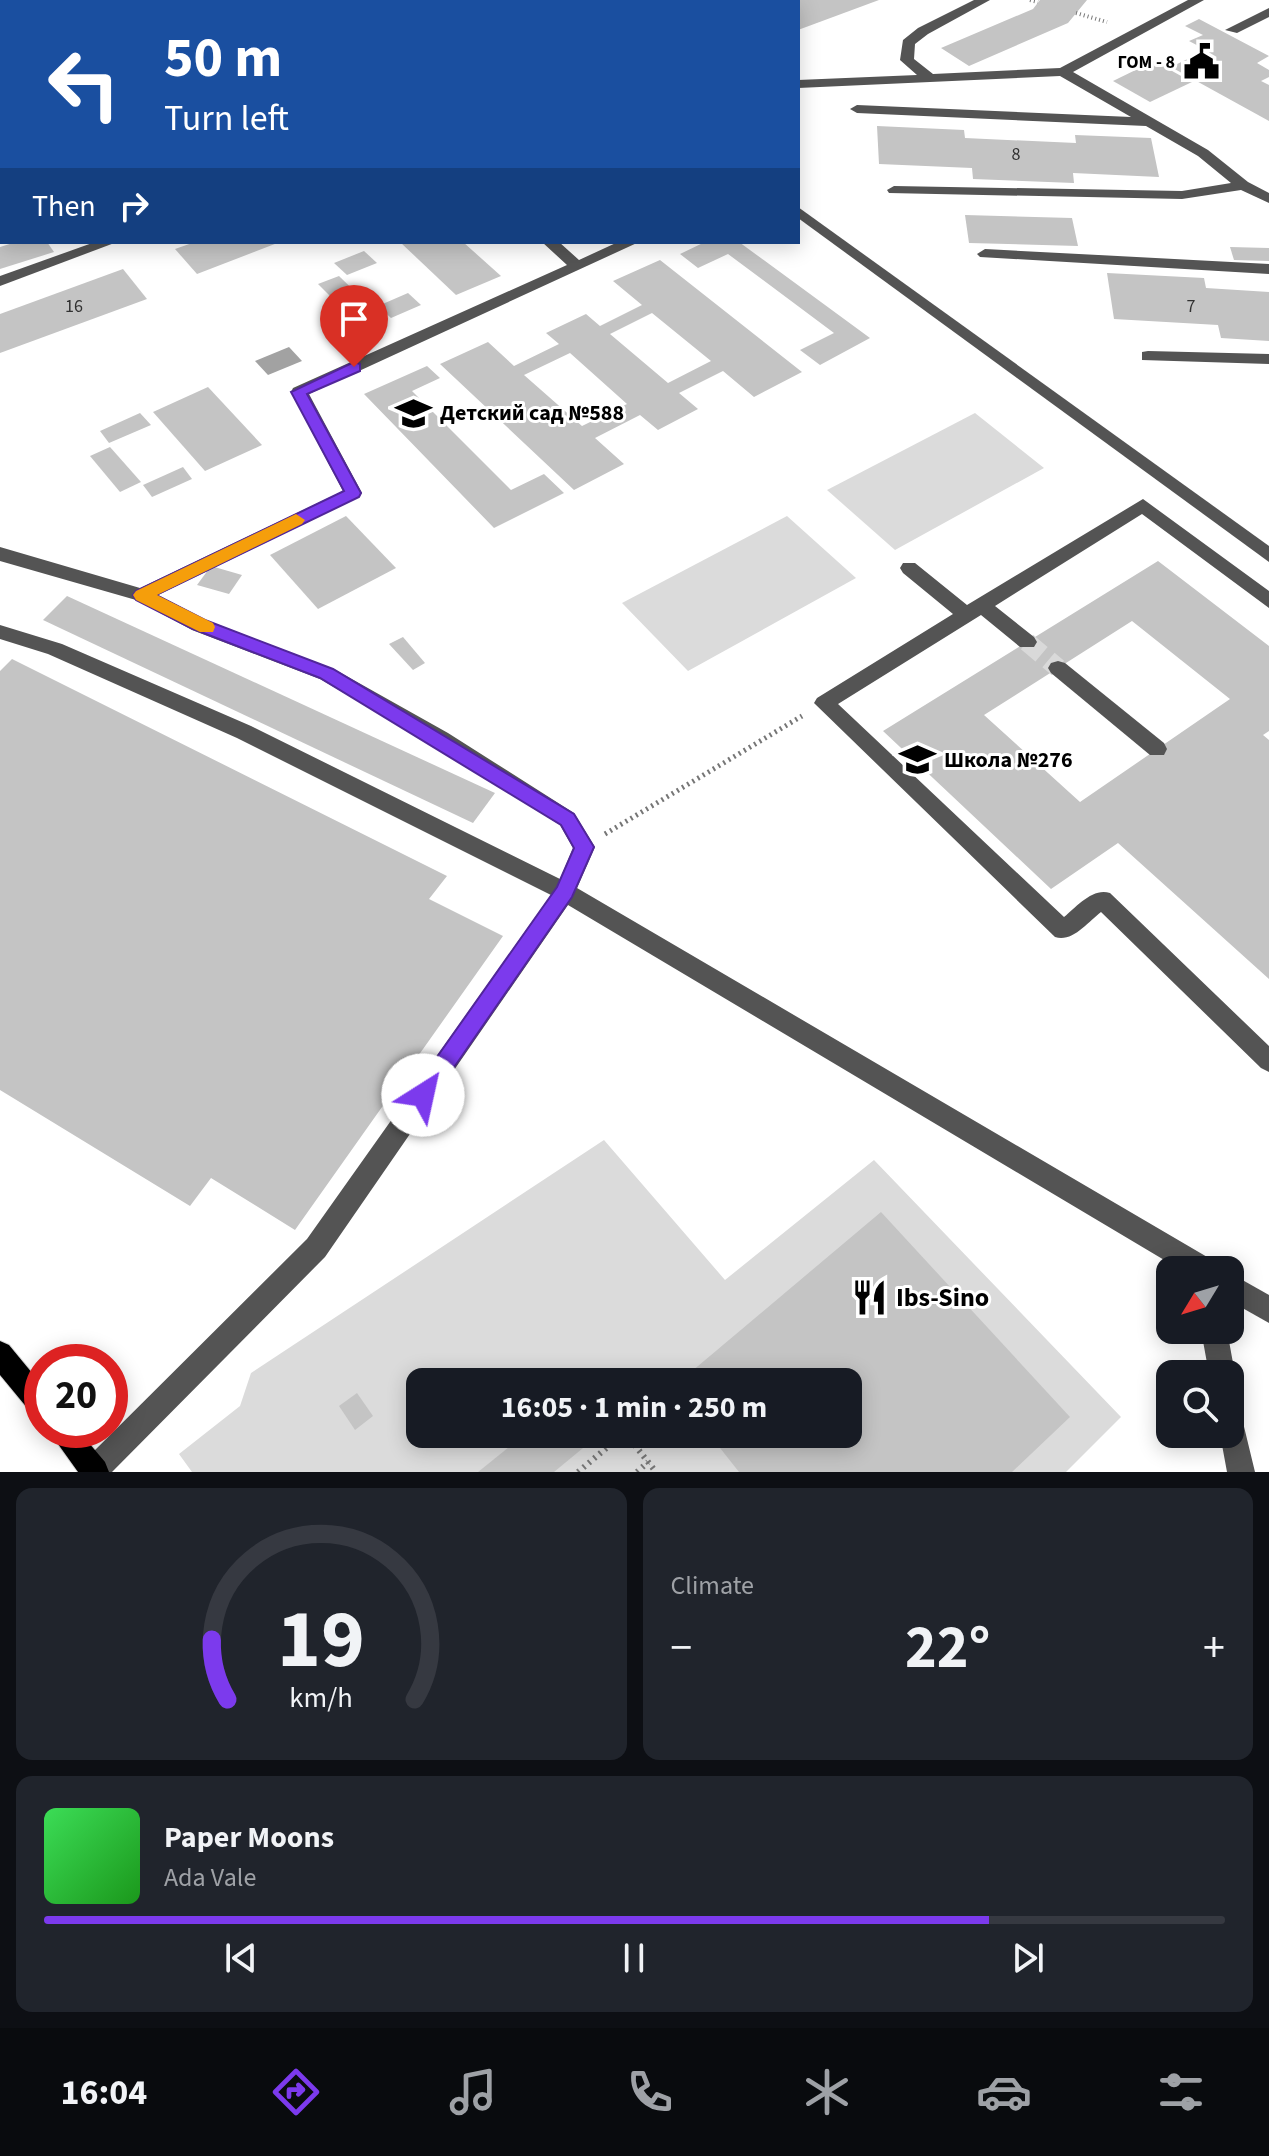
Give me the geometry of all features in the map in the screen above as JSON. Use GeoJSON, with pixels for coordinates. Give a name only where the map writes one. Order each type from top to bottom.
{"type":"FeatureCollection","features":[{"type":"Feature","properties":{"kind":"main road"},"geometry":{"type":"LineString","coordinates":[[0,1354],[24,1384]]}},
{"type":"Feature","properties":{"kind":"main road"},"geometry":{"type":"LineString","coordinates":[[75,1448],[94,1471]]}},
{"type":"Feature","properties":{"kind":"street"},"geometry":{"type":"LineString","coordinates":[[930,78],[907,60],[908,43],[964,4],[984,0]]}},
{"type":"Feature","properties":{"kind":"street"},"geometry":{"type":"LineString","coordinates":[[800,84],[1063,72],[1198,0]]}},
{"type":"Feature","properties":{"kind":"street"},"geometry":{"type":"LineString","coordinates":[[1232,30],[1269,12]]}},
{"type":"Feature","properties":{"kind":"street"},"geometry":{"type":"LineString","coordinates":[[1063,72],[1203,153],[1243,185],[1269,199]]}},
{"type":"Feature","properties":{"kind":"street"},"geometry":{"type":"LineString","coordinates":[[857,109],[1149,122]]}},
{"type":"Feature","properties":{"kind":"street"},"geometry":{"type":"LineString","coordinates":[[894,190],[1182,195],[1243,185]]}},
{"type":"Feature","properties":{"kind":"street"},"geometry":{"type":"LineString","coordinates":[[800,212],[1269,555]]}},
{"type":"Feature","properties":{"kind":"street"},"geometry":{"type":"LineString","coordinates":[[0,281],[103,244]]}},
{"type":"Feature","properties":{"kind":"street"},"geometry":{"type":"LineString","coordinates":[[552,244],[577,266]]}},
{"type":"Feature","properties":{"kind":"street"},"geometry":{"type":"LineString","coordinates":[[142,595],[353,493],[299,392],[626,244]]}},
{"type":"Feature","properties":{"kind":"street"},"geometry":{"type":"LineString","coordinates":[[985,254],[1269,269]]}},
{"type":"Feature","properties":{"kind":"street"},"geometry":{"type":"LineString","coordinates":[[1148,356],[1269,359]]}},
{"type":"Feature","properties":{"kind":"street"},"geometry":{"type":"LineString","coordinates":[[1269,601],[1143,505],[824,703],[1063,930],[1102,899],[1269,1061]]}},
{"type":"Feature","properties":{"kind":"street"},"geometry":{"type":"LineString","coordinates":[[0,554],[142,595],[199,625],[327,674],[390,709],[567,819],[584,847],[565,892],[316,1248],[94,1471]]}},
{"type":"Feature","properties":{"kind":"street"},"geometry":{"type":"LineString","coordinates":[[909,568],[1027,642]]}},
{"type":"Feature","properties":{"kind":"street"},"geometry":{"type":"LineString","coordinates":[[0,632],[55,649],[244,732],[565,892],[1181,1256]]}},
{"type":"Feature","properties":{"kind":"street"},"geometry":{"type":"LineString","coordinates":[[1058,668],[1157,749]]}},
{"type":"Feature","properties":{"kind":"street"},"geometry":{"type":"LineString","coordinates":[[1244,1295],[1269,1310]]}},
{"type":"Feature","properties":{"kind":"street"},"geometry":{"type":"LineString","coordinates":[[1236,1448],[1241,1472]]}},
{"type":"Feature","properties":{"kind":"path"},"geometry":{"type":"LineString","coordinates":[[1030,0],[1038,2]]}},
{"type":"Feature","properties":{"kind":"path"},"geometry":{"type":"LineString","coordinates":[[584,847],[824,703]]}},
{"type":"Feature","properties":{"kind":"path"},"geometry":{"type":"LineString","coordinates":[[578,1472],[607,1448]]}},
{"type":"Feature","properties":{"kind":"path"},"geometry":{"type":"LineString","coordinates":[[636,1448],[656,1472]]}},
{"type":"Feature","properties":{"kind":"path"},"geometry":{"type":"LineString","coordinates":[[637,1472],[648,1462]]}},
{"type":"Feature","properties":{"kind":"shaded area"},"geometry":{"type":"Polygon","coordinates":[[[289,347],[302,361],[268,375],[255,361],[289,347]]]}},
{"type":"Feature","properties":{"kind":"shaded area"},"geometry":{"type":"Polygon","coordinates":[[[975,413],[1044,468],[895,550],[827,490],[975,413]]]}},
{"type":"Feature","properties":{"kind":"shaded area"},"geometry":{"type":"Polygon","coordinates":[[[787,516],[856,578],[688,671],[622,603],[787,516]]]}},
{"type":"Feature","properties":{"kind":"shaded area"},"geometry":{"type":"Polygon","coordinates":[[[604,1140],[725,1280],[874,1160],[1121,1417],[1066,1472],[192,1472],[179,1454],[240,1406],[251,1373],[604,1140]]]}},
{"type":"Feature","properties":{"kind":"building"},"geometry":{"type":"Polygon","coordinates":[[[800,0],[879,0],[800,29],[800,0]]]}},
{"type":"Feature","properties":{"kind":"building"},"geometry":{"type":"Polygon","coordinates":[[[1040,0],[1087,0],[1068,23],[969,66],[941,48],[1033,9],[1040,0]]]}},
{"type":"Feature","properties":{"kind":"building"},"geometry":{"type":"Polygon","coordinates":[[[1199,19],[1269,56],[1257,63],[1269,70],[1269,77],[1261,81],[1269,85],[1269,121],[1171,67],[1206,50],[1189,41],[1203,35],[1185,26],[1199,19]]]}},
{"type":"Feature","properties":{"kind":"building"},"geometry":{"type":"Polygon","coordinates":[[[1154,61],[1192,82],[1150,102],[1113,81],[1154,61]]]}},
{"type":"Feature","properties":{"kind":"building"},"geometry":{"type":"Polygon","coordinates":[[[877,126],[964,130],[965,138],[1076,143],[1075,135],[1151,138],[1159,177],[1073,173],[1074,183],[973,179],[972,168],[879,164],[877,126]]]}},
{"type":"Feature","properties":{"kind":"building"},"geometry":{"type":"Polygon","coordinates":[[[965,215],[1072,218],[1078,246],[969,243],[965,215]]]}},
{"type":"Feature","properties":{"kind":"building"},"geometry":{"type":"Polygon","coordinates":[[[10,244],[48,244],[54,252],[0,269],[0,247],[10,244]]]}},
{"type":"Feature","properties":{"kind":"building"},"geometry":{"type":"Polygon","coordinates":[[[189,244],[275,244],[197,274],[175,249],[189,244]]]}},
{"type":"Feature","properties":{"kind":"building"},"geometry":{"type":"Polygon","coordinates":[[[402,244],[465,244],[501,276],[456,295],[402,244]]]}},
{"type":"Feature","properties":{"kind":"building"},"geometry":{"type":"Polygon","coordinates":[[[701,244],[742,244],[870,338],[820,365],[800,350],[834,333],[728,254],[698,268],[680,254],[701,244]]]}},
{"type":"Feature","properties":{"kind":"building"},"geometry":{"type":"Polygon","coordinates":[[[1230,247],[1269,248],[1269,261],[1234,260],[1230,247]]]}},
{"type":"Feature","properties":{"kind":"building"},"geometry":{"type":"Polygon","coordinates":[[[364,251],[377,263],[347,275],[334,263],[364,251]]]}},
{"type":"Feature","properties":{"kind":"building"},"geometry":{"type":"Polygon","coordinates":[[[660,260],[802,372],[754,397],[723,371],[679,393],[698,409],[658,430],[640,415],[595,438],[624,464],[574,490],[440,364],[488,342],[514,366],[559,344],[546,333],[586,314],[600,326],[642,305],[613,281],[660,260]],[[652,313],[610,334],[668,383],[711,361],[652,313]],[[570,353],[524,375],[582,426],[627,404],[570,353]]]}},
{"type":"Feature","properties":{"kind":"building"},"geometry":{"type":"Polygon","coordinates":[[[123,269],[147,299],[0,353],[0,314],[123,269]]]}},
{"type":"Feature","properties":{"kind":"building"},"geometry":{"type":"Polygon","coordinates":[[[1107,273],[1204,278],[1206,288],[1269,292],[1269,341],[1221,338],[1218,325],[1114,319],[1107,273]]]}},
{"type":"Feature","properties":{"kind":"building"},"geometry":{"type":"Polygon","coordinates":[[[339,276],[375,311],[354,320],[318,284],[339,276]]]}},
{"type":"Feature","properties":{"kind":"building"},"geometry":{"type":"Polygon","coordinates":[[[408,293],[421,305],[391,318],[378,306],[408,293]]]}},
{"type":"Feature","properties":{"kind":"building"},"geometry":{"type":"Polygon","coordinates":[[[427,366],[440,378],[412,391],[511,490],[544,474],[564,493],[494,528],[364,394],[427,366]]]}},
{"type":"Feature","properties":{"kind":"building"},"geometry":{"type":"Polygon","coordinates":[[[208,387],[262,445],[205,471],[153,412],[208,387]]]}},
{"type":"Feature","properties":{"kind":"building"},"geometry":{"type":"Polygon","coordinates":[[[140,413],[151,425],[109,443],[100,431],[140,413]]]}},
{"type":"Feature","properties":{"kind":"building"},"geometry":{"type":"Polygon","coordinates":[[[110,447],[141,482],[120,492],[90,456],[110,447]]]}},
{"type":"Feature","properties":{"kind":"building"},"geometry":{"type":"Polygon","coordinates":[[[183,467],[192,479],[152,497],[143,485],[183,467]]]}},
{"type":"Feature","properties":{"kind":"building"},"geometry":{"type":"Polygon","coordinates":[[[346,516],[396,568],[318,609],[270,555],[346,516]]]}},
{"type":"Feature","properties":{"kind":"building"},"geometry":{"type":"Polygon","coordinates":[[[1158,561],[1269,646],[1269,731],[1263,735],[1269,740],[1269,979],[1118,843],[1051,889],[883,731],[1158,561]],[[1132,621],[984,715],[1080,802],[1230,699],[1132,621]]]}},
{"type":"Feature","properties":{"kind":"building"},"geometry":{"type":"Polygon","coordinates":[[[211,566],[242,575],[229,594],[197,585],[211,566]]]}},
{"type":"Feature","properties":{"kind":"building"},"geometry":{"type":"Polygon","coordinates":[[[67,596],[495,793],[473,823],[43,620],[67,596]]]}},
{"type":"Feature","properties":{"kind":"building"},"geometry":{"type":"Polygon","coordinates":[[[403,637],[425,663],[413,670],[389,644],[403,637]]]}},
{"type":"Feature","properties":{"kind":"building"},"geometry":{"type":"Polygon","coordinates":[[[12,659],[447,876],[429,899],[503,936],[295,1230],[211,1178],[190,1206],[0,1090],[0,671],[12,659]]]}},
{"type":"Feature","properties":{"kind":"building","name":"Ibs-Sino"},"geometry":{"type":"Polygon","coordinates":[[[881,1212],[1070,1417],[1012,1472],[739,1472],[720,1448],[862,1448],[862,1368],[696,1368],[881,1212]]]}},
{"type":"Feature","properties":{"kind":"building"},"geometry":{"type":"Polygon","coordinates":[[[357,1393],[373,1416],[355,1430],[339,1406],[357,1393]]]}},
{"type":"Feature","properties":{"kind":"building"},"geometry":{"type":"Polygon","coordinates":[[[508,1448],[583,1448],[554,1472],[478,1472],[508,1448]]]}},
{"type":"Feature","properties":{"kind":"tunnel"},"geometry":{"type":"LineString","coordinates":[[1027,642],[1058,668]]}},
{"type":"Feature","properties":{"kind":"slow traffic"},"geometry":{"type":"LineString","coordinates":[[206,627],[142,595],[296,520]]}},
{"type":"Feature","properties":{"kind":"place","name":"ГОМ - 8"},"geometry":{"type":"Point","coordinates":[1201,62]}},
{"type":"Feature","properties":{"kind":"place","name":"Детский сад №588"},"geometry":{"type":"Point","coordinates":[414,413]}},
{"type":"Feature","properties":{"kind":"place","name":"Школа №276"},"geometry":{"type":"Point","coordinates":[918,760]}},
{"type":"Feature","properties":{"kind":"place","name":"Ibs-Sino"},"geometry":{"type":"Point","coordinates":[870,1297]}},
{"type":"Feature","properties":{"kind":"route"},"geometry":{"type":"LineString","coordinates":[[354,367],[299,392],[353,493],[142,595],[199,625],[327,674],[390,709],[567,819],[584,847],[565,892],[423,1095]]}}]}
